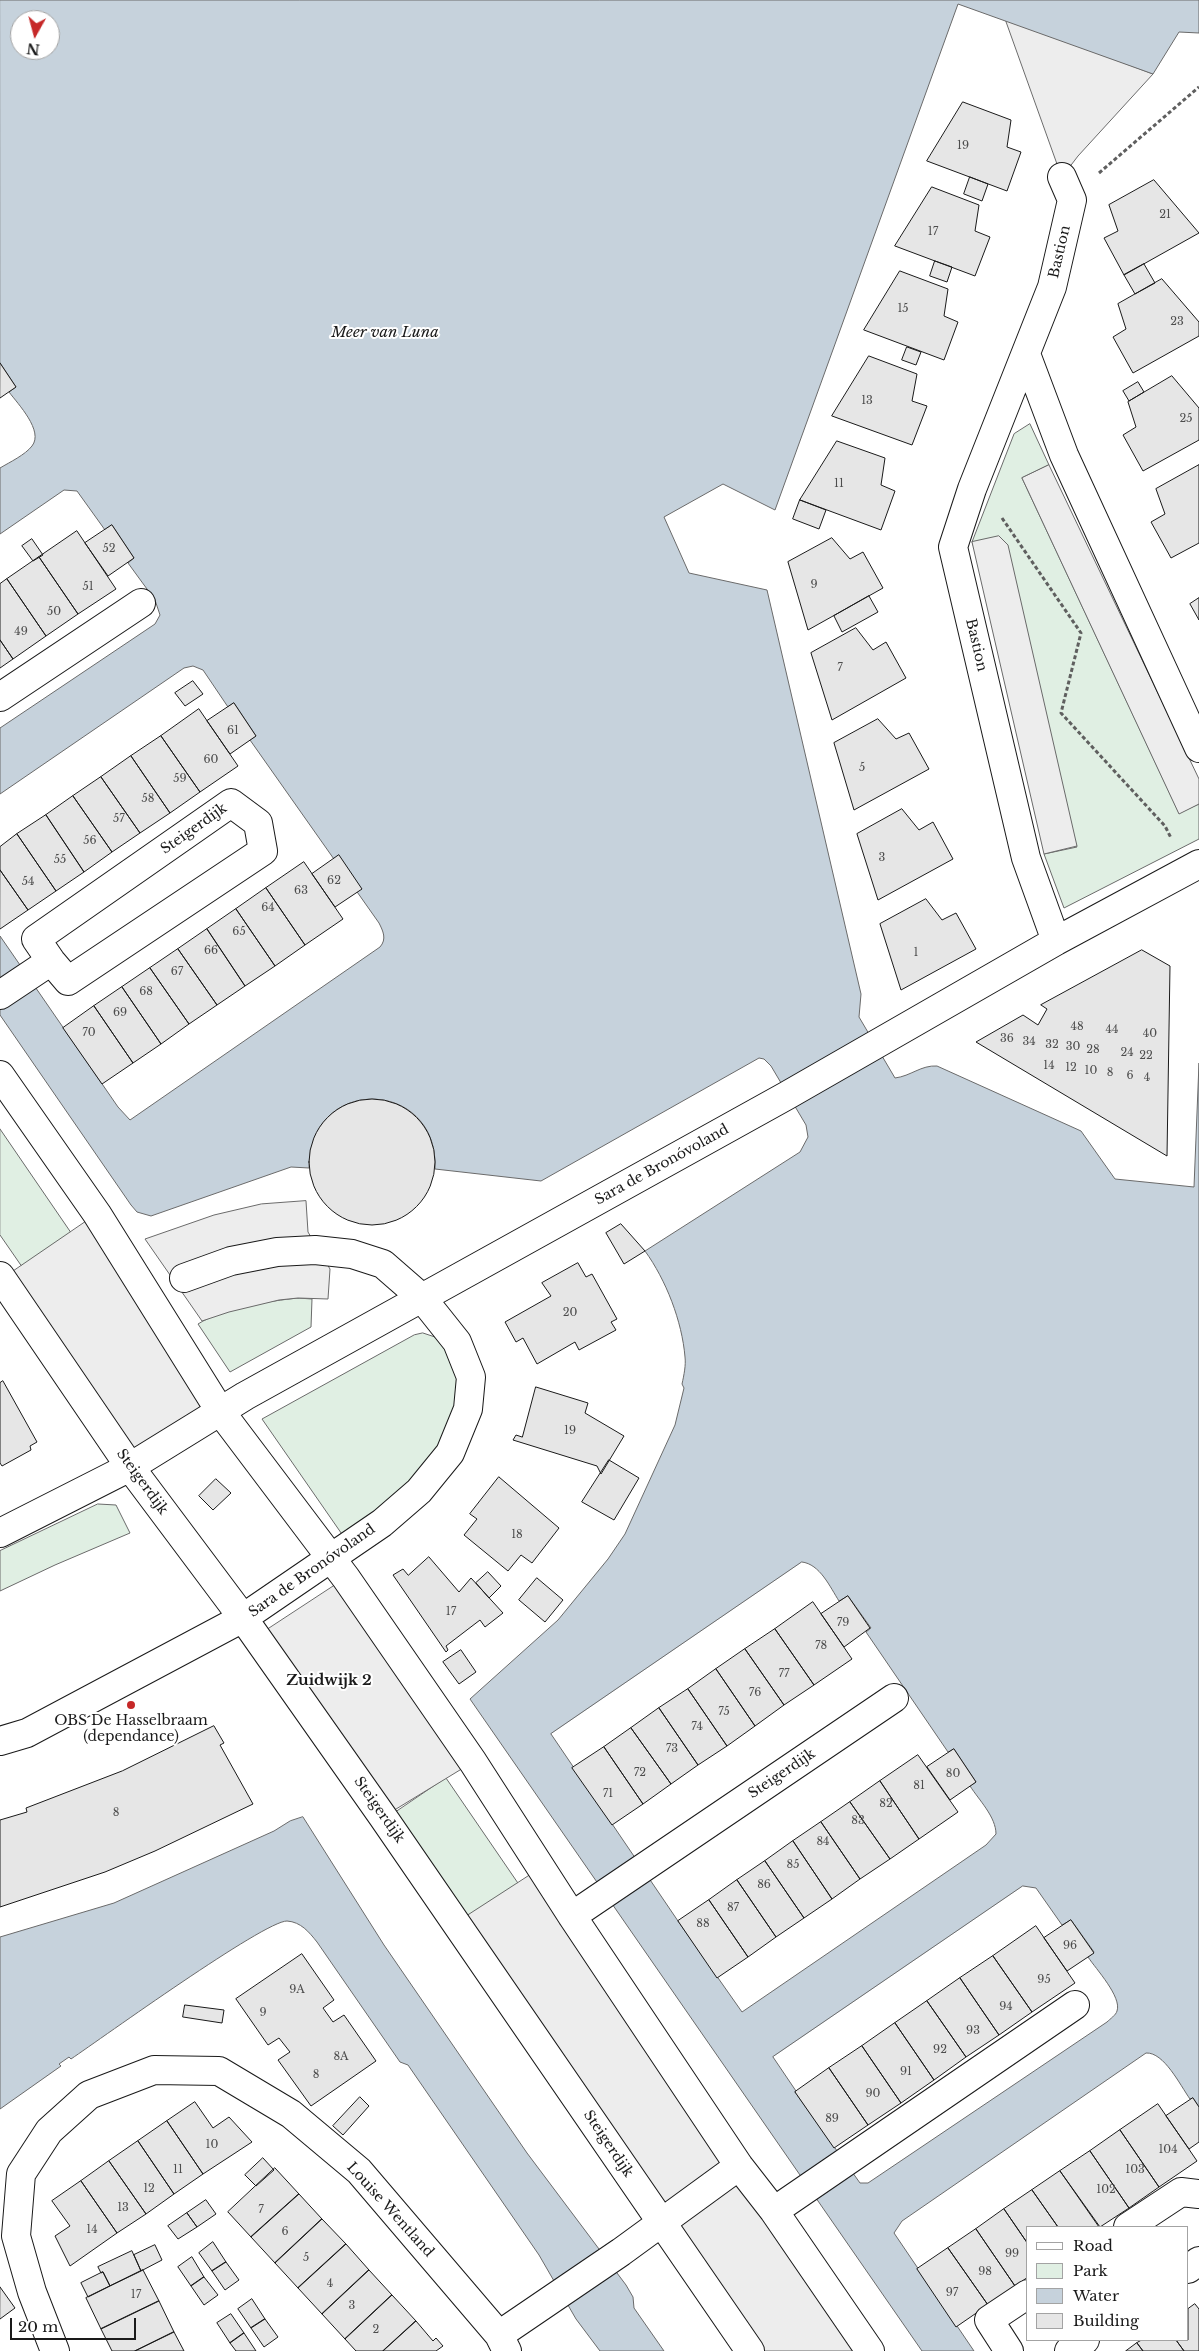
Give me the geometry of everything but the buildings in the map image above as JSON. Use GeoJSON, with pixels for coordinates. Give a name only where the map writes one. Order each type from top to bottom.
{"type":"FeatureCollection","features":[{"type":"Feature","properties":{"kind":"street","name":"Bastion"},"geometry":{"type":"LineString","coordinates":[[1056,942],[1026,858],[953,547],[972,489],[1052,287],[1067,188]]}},
{"type":"Feature","properties":{"kind":"street"},"geometry":{"type":"LineString","coordinates":[[1026,354],[1064,455],[1199,748]]}},
{"type":"Feature","properties":{"kind":"street"},"geometry":{"type":"LineString","coordinates":[[0,697],[141,603]]}},
{"type":"Feature","properties":{"kind":"street","name":"Steigerdijk"},"geometry":{"type":"LineString","coordinates":[[231,803],[258,823],[263,851],[101,960],[68,981],[51,962],[36,939],[231,803]]}},
{"type":"Feature","properties":{"kind":"street"},"geometry":{"type":"LineString","coordinates":[[1056,942],[1198,864]]}},
{"type":"Feature","properties":{"kind":"street","name":"Sara de Bronóvoland"},"geometry":{"type":"LineString","coordinates":[[0,1533],[130,1467],[220,1411],[786,1096],[1056,942]]}},
{"type":"Feature","properties":{"kind":"street"},"geometry":{"type":"LineString","coordinates":[[0,995],[51,962]]}},
{"type":"Feature","properties":{"kind":"street"},"geometry":{"type":"LineString","coordinates":[[0,1074],[97,1214],[220,1411],[331,1557],[473,1762],[572,1916],[739,2166],[774,2211],[870,2351]]}},
{"type":"Feature","properties":{"kind":"street","name":"Sara de Bronóvoland"},"geometry":{"type":"LineString","coordinates":[[0,1741],[27,1733],[243,1618],[382,1523],[419,1491],[450,1453],[468,1408],[471,1377],[457,1342],[422,1298],[383,1264],[352,1254],[315,1250],[277,1252],[231,1261],[184,1278]]}},
{"type":"Feature","properties":{"kind":"street","name":"Steigerdijk"},"geometry":{"type":"LineString","coordinates":[[0,1276],[130,1467],[243,1618],[383,1816],[750,2351]]}},
{"type":"Feature","properties":{"kind":"street","name":"Steigerdijk"},"geometry":{"type":"LineString","coordinates":[[572,1916],[894,1698]]}},
{"type":"Feature","properties":{"kind":"street"},"geometry":{"type":"LineString","coordinates":[[774,2211],[1075,2005]]}},
{"type":"Feature","properties":{"kind":"street","name":"Louise Wentland"},"geometry":{"type":"LineString","coordinates":[[55,2351],[32,2292],[16,2236],[21,2174],[49,2131],[89,2095],[154,2070],[219,2071],[291,2114],[359,2171],[503,2343],[553,2298],[662,2223],[739,2166]]}},
{"type":"Feature","properties":{"kind":"street"},"geometry":{"type":"LineString","coordinates":[[1130,2226],[1181,2192],[1199,2194]]}},
{"type":"Feature","properties":{"kind":"street"},"geometry":{"type":"LineString","coordinates":[[1009,2351],[989,2320],[1026,2295]]}},
{"type":"Feature","properties":{"kind":"street"},"geometry":{"type":"LineString","coordinates":[[1068,2351],[1083,2341]]}},
{"type":"Feature","properties":{"kind":"path"},"geometry":{"type":"LineString","coordinates":[[1067,188],[1110,162],[1199,87]]}},
{"type":"Feature","properties":{"kind":"path"},"geometry":{"type":"LineString","coordinates":[[972,489],[1004,520],[1081,633],[1062,713],[1165,826],[1175,846],[1198,864]]}},
{"type":"Feature","properties":{"kind":"green space"},"geometry":{"type":"Polygon","coordinates":[[[1030,424],[1049,465],[1022,478],[1179,813],[1199,804],[1199,839],[1064,908],[1044,854],[1077,847],[972,542],[1014,434],[1030,424]]]}},
{"type":"Feature","properties":{"kind":"green space"},"geometry":{"type":"Polygon","coordinates":[[[0,1129],[76,1240],[27,1274],[0,1235],[0,1129]]]}},
{"type":"Feature","properties":{"kind":"green space"},"geometry":{"type":"Polygon","coordinates":[[[298,1298],[312,1299],[311,1327],[230,1372],[198,1324],[208,1318],[233,1310],[260,1303],[298,1298]]]}},
{"type":"Feature","properties":{"kind":"green space"},"geometry":{"type":"Polygon","coordinates":[[[423,1333],[438,1338],[451,1358],[460,1383],[460,1413],[422,1471],[346,1540],[262,1419],[414,1335],[423,1333]]]}},
{"type":"Feature","properties":{"kind":"green space"},"geometry":{"type":"Polygon","coordinates":[[[98,1504],[116,1505],[130,1533],[0,1591],[0,1551],[98,1504]]]}},
{"type":"Feature","properties":{"kind":"green space"},"geometry":{"type":"Polygon","coordinates":[[[446,1778],[522,1889],[471,1923],[396,1812],[446,1778]]]}},
{"type":"Feature","properties":{"kind":"shaded area"},"geometry":{"type":"Polygon","coordinates":[[[1005,18],[1153,74],[1078,156],[1062,177],[1005,18]]]}},
{"type":"Feature","properties":{"kind":"shaded area"},"geometry":{"type":"Polygon","coordinates":[[[1049,465],[1199,779],[1199,804],[1179,814],[1022,478],[1049,465]]]}},
{"type":"Feature","properties":{"kind":"shaded area"},"geometry":{"type":"Polygon","coordinates":[[[999,536],[1008,545],[1077,846],[1044,854],[972,542],[999,536]]]}},
{"type":"Feature","properties":{"kind":"shaded area"},"geometry":{"type":"Polygon","coordinates":[[[306,1201],[308,1232],[330,1269],[328,1299],[298,1298],[279,1300],[229,1312],[202,1321],[145,1239],[214,1215],[261,1204],[306,1201]]]}},
{"type":"Feature","properties":{"kind":"shaded area"},"geometry":{"type":"Polygon","coordinates":[[[97,1214],[220,1411],[130,1467],[2,1279],[97,1214]]]}},
{"type":"Feature","properties":{"kind":"shaded area"},"geometry":{"type":"Polygon","coordinates":[[[346,1578],[473,1762],[383,1817],[256,1637],[346,1578]]]}},
{"type":"Feature","properties":{"kind":"shaded area"},"geometry":{"type":"Polygon","coordinates":[[[541,1868],[870,2351],[752,2351],[456,1923],[541,1868]]]}},
{"type":"Feature","properties":{"kind":"water","name":"Meer van Luna"},"geometry":{"type":"Polygon","coordinates":[[[0,0],[1199,0],[1199,33],[1179,32],[1153,74],[958,4],[775,510],[723,484],[664,517],[689,573],[767,590],[861,994],[859,1017],[895,1078],[926,1067],[937,1066],[1081,1131],[1115,1179],[1194,1187],[1199,1063],[1199,2107],[1193,2098],[1190,2099],[1165,2063],[1153,2054],[1146,2053],[902,2221],[894,2233],[974,2351],[922,2351],[470,1699],[558,1620],[608,1559],[625,1534],[675,1425],[684,1388],[682,1384],[685,1363],[683,1343],[672,1301],[653,1262],[645,1251],[800,1152],[808,1137],[806,1125],[771,1066],[764,1059],[759,1058],[541,1181],[435,1169],[431,1139],[417,1117],[397,1104],[373,1099],[350,1103],[329,1116],[315,1137],[309,1168],[291,1167],[151,1216],[137,1212],[0,1015],[0,936],[118,1107],[130,1120],[380,947],[384,935],[379,923],[250,740],[256,736],[234,703],[228,707],[203,670],[193,666],[184,668],[0,794],[0,728],[155,624],[160,615],[155,600],[128,563],[134,558],[112,525],[105,530],[77,491],[64,490],[0,534],[0,468],[25,452],[32,446],[35,440],[32,425],[9,392],[16,387],[0,363],[0,0]],[[802,1562],[551,1734],[742,2012],[986,1845],[996,1834],[990,1815],[970,1786],[976,1782],[954,1749],[948,1752],[866,1632],[871,1628],[848,1596],[839,1601],[819,1572],[814,1567],[802,1562]],[[1023,1886],[773,2057],[795,2092],[860,2183],[868,2183],[1107,2022],[1116,2012],[1118,2005],[1116,1998],[1088,1957],[1094,1952],[1071,1920],[1062,1925],[1036,1888],[1023,1886]]]}},
{"type":"Feature","properties":{"kind":"water"},"geometry":{"type":"Polygon","coordinates":[[[303,1817],[384,1945],[527,2153],[626,2285],[633,2297],[634,2308],[664,2351],[600,2351],[576,2319],[539,2255],[408,2065],[400,2062],[317,1942],[308,1931],[296,1923],[287,1921],[272,1926],[217,1959],[71,2059],[69,2057],[59,2064],[61,2066],[0,2109],[0,1937],[114,1903],[274,1831],[290,1821],[303,1817]]]}},
{"type":"Feature","properties":{"kind":"place","name":"OBS De Hasselbraam (dependance)"},"geometry":{"type":"Point","coordinates":[131,1705]}},
{"type":"Feature","properties":{"kind":"district","name":"Zuidwijk 2"},"geometry":{"type":"Point","coordinates":[329,1681]}}]}
